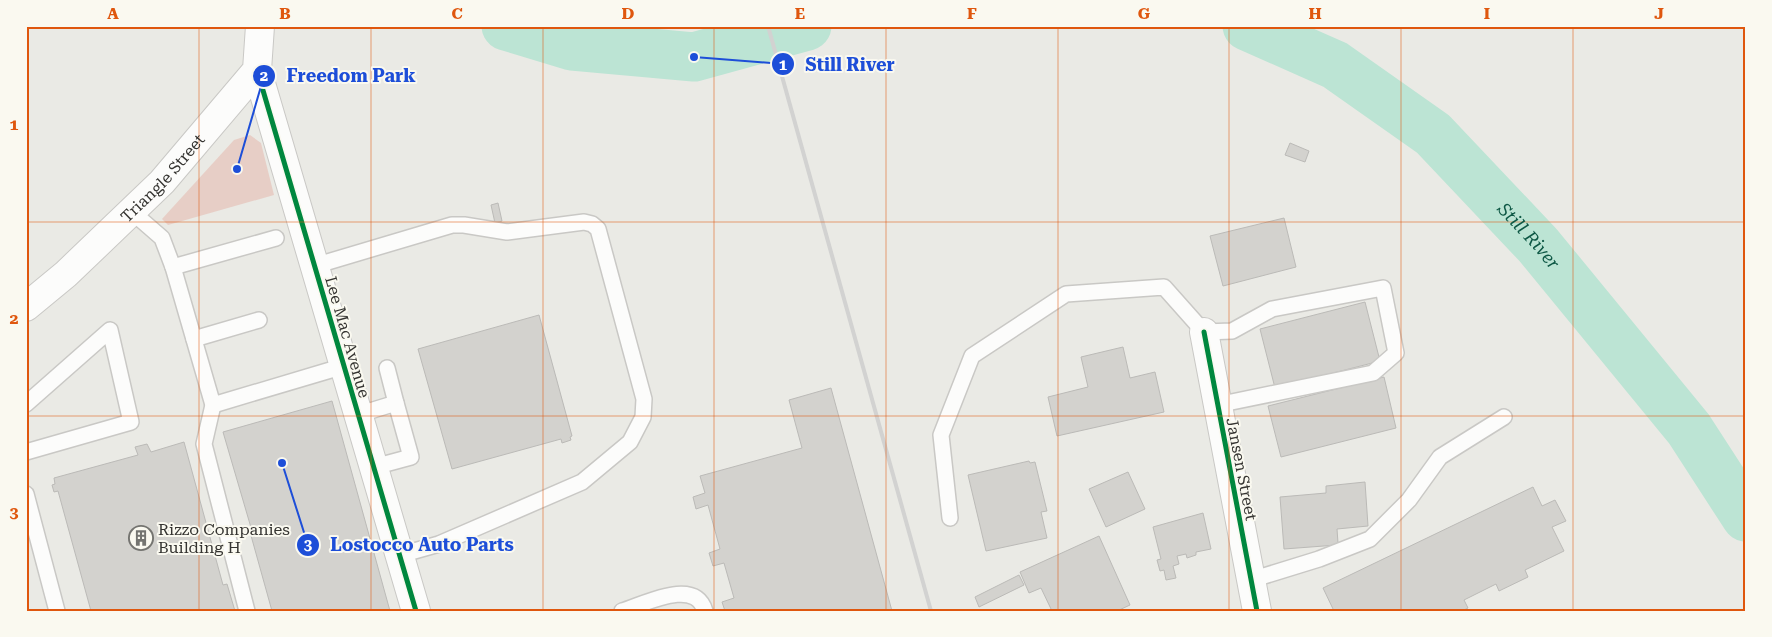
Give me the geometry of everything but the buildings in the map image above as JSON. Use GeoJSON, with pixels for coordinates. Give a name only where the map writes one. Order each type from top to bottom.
{"type":"FeatureCollection","features":[{"type":"Feature","properties":{"kind":"street"},"geometry":{"type":"LineString","coordinates":[[257,70],[259,32]]}},
{"type":"Feature","properties":{"kind":"street","name":"Triangle Street"},"geometry":{"type":"LineString","coordinates":[[26,307],[66,274],[162,182],[257,70]]}},
{"type":"Feature","properties":{"kind":"street","name":"Lee Mac Avenue"},"geometry":{"type":"LineString","coordinates":[[257,70],[416,611]]}},
{"type":"Feature","properties":{"kind":"street","name":"Jansen Street"},"geometry":{"type":"LineString","coordinates":[[1204,332],[1257,611]]}},
{"type":"Feature","properties":{"kind":"lane"},"geometry":{"type":"LineString","coordinates":[[131,212],[162,238],[173,267],[194,339],[213,405],[204,444],[247,611]]}},
{"type":"Feature","properties":{"kind":"lane"},"geometry":{"type":"LineString","coordinates":[[314,266],[452,226],[464,225],[507,232],[584,222],[592,224],[598,229],[644,399],[643,417],[630,442],[582,482],[439,544],[400,555]]}},
{"type":"Feature","properties":{"kind":"lane"},"geometry":{"type":"LineString","coordinates":[[173,267],[276,238]]}},
{"type":"Feature","properties":{"kind":"lane"},"geometry":{"type":"LineString","coordinates":[[950,518],[941,435],[972,356],[1066,294],[1164,287],[1204,332],[1232,331],[1272,309],[1383,288],[1396,353],[1373,373],[1217,404]]}},
{"type":"Feature","properties":{"kind":"lane"},"geometry":{"type":"LineString","coordinates":[[194,339],[259,320]]}},
{"type":"Feature","properties":{"kind":"lane"},"geometry":{"type":"LineString","coordinates":[[26,404],[110,330],[131,422],[26,452]]}},
{"type":"Feature","properties":{"kind":"lane"},"geometry":{"type":"LineString","coordinates":[[213,405],[344,366]]}},
{"type":"Feature","properties":{"kind":"lane"},"geometry":{"type":"LineString","coordinates":[[374,468],[411,457],[387,368]]}},
{"type":"Feature","properties":{"kind":"lane"},"geometry":{"type":"LineString","coordinates":[[357,415],[396,404]]}},
{"type":"Feature","properties":{"kind":"lane"},"geometry":{"type":"LineString","coordinates":[[1251,580],[1319,559],[1370,539],[1409,500],[1440,457],[1504,417]]}},
{"type":"Feature","properties":{"kind":"lane"},"geometry":{"type":"LineString","coordinates":[[26,494],[57,611]]}},
{"type":"Feature","properties":{"kind":"lane"},"geometry":{"type":"LineString","coordinates":[[622,611],[678,594],[692,594],[702,601],[705,611]]}},
{"type":"Feature","properties":{"kind":"shaded area"},"geometry":{"type":"Polygon","coordinates":[[[250,135],[261,143],[274,195],[168,225],[162,219],[234,140],[250,135]]]}},
{"type":"Feature","properties":{"kind":"waterway","name":"Still River"},"geometry":{"type":"LineString","coordinates":[[506,26],[572,46],[694,57],[807,26]]}},
{"type":"Feature","properties":{"kind":"waterway","name":"Still River"},"geometry":{"type":"LineString","coordinates":[[1247,26],[1335,65],[1433,134],[1538,245],[1689,429],[1746,517]]}},
{"type":"Feature","properties":{"kind":"railway"},"geometry":{"type":"LineString","coordinates":[[768,26],[931,611]]}},
{"type":"Feature","properties":{"kind":"cycle path"},"geometry":{"type":"LineString","coordinates":[[257,70],[416,611]]}},
{"type":"Feature","properties":{"kind":"cycle path"},"geometry":{"type":"LineString","coordinates":[[1204,332],[1257,611]]}},
{"type":"Feature","properties":{"kind":"place","name":"Still River"},"geometry":{"type":"Point","coordinates":[694,57]}},
{"type":"Feature","properties":{"kind":"place","name":"Freedom Park"},"geometry":{"type":"Point","coordinates":[237,169]}},
{"type":"Feature","properties":{"kind":"place","name":"Lostocco Auto Parts"},"geometry":{"type":"Point","coordinates":[282,463]}},
{"type":"Feature","properties":{"kind":"place","name":"Rizzo Companies Building H"},"geometry":{"type":"Point","coordinates":[141,538]}}]}
